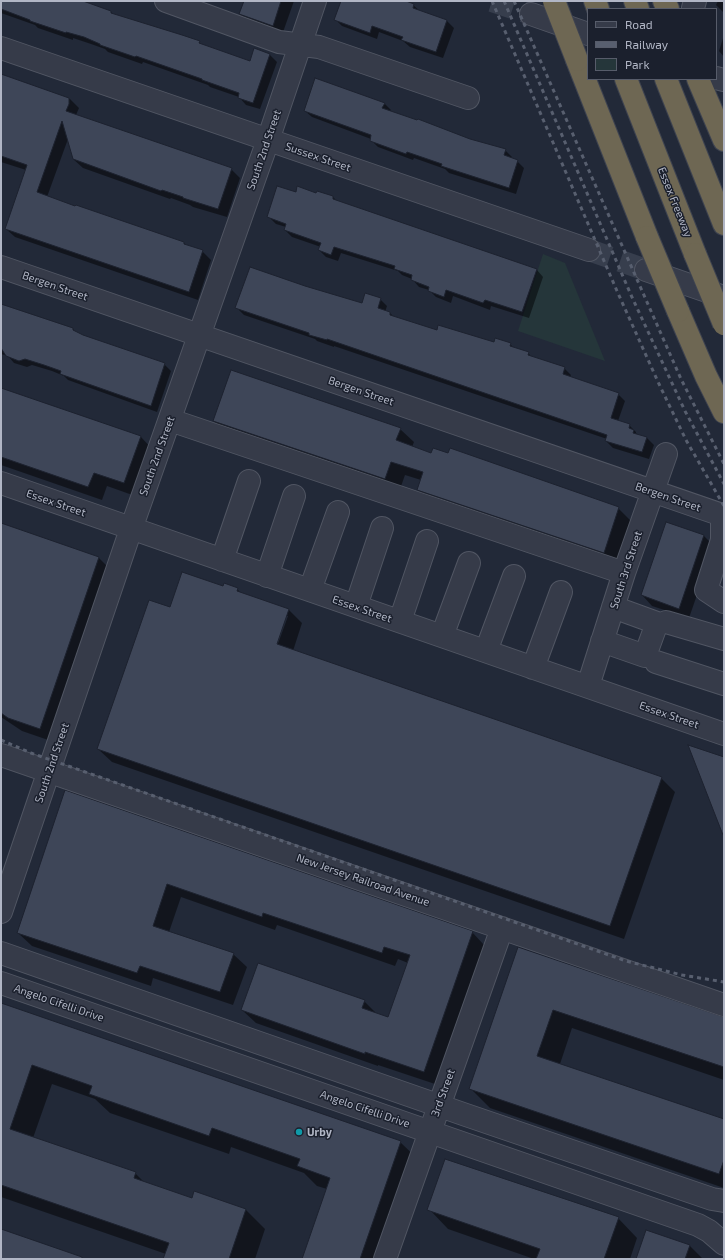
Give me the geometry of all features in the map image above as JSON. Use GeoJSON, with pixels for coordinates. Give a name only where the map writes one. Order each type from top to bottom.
{"type":"FeatureCollection","features":[{"type":"Feature","properties":{"kind":"highway"},"geometry":{"type":"LineString","coordinates":[[554,1],[647,237],[706,376],[724,412]]}},
{"type":"Feature","properties":{"kind":"highway","name":"Essex Freeway"},"geometry":{"type":"LineString","coordinates":[[626,80],[724,324]]}},
{"type":"Feature","properties":{"kind":"highway"},"geometry":{"type":"LineString","coordinates":[[698,80],[724,140]]}},
{"type":"Feature","properties":{"kind":"highway"},"geometry":{"type":"LineString","coordinates":[[669,86],[724,224]]}},
{"type":"Feature","properties":{"kind":"street"},"geometry":{"type":"LineString","coordinates":[[166,1],[279,42],[319,47],[468,98]]}},
{"type":"Feature","properties":{"kind":"street","name":"South 2nd Street"},"geometry":{"type":"LineString","coordinates":[[1,912],[131,529],[268,140],[315,1]]}},
{"type":"Feature","properties":{"kind":"street"},"geometry":{"type":"LineString","coordinates":[[531,14],[587,34]]}},
{"type":"Feature","properties":{"kind":"street","name":"Sussex Street"},"geometry":{"type":"LineString","coordinates":[[1,48],[590,250]]}},
{"type":"Feature","properties":{"kind":"street","name":"Bergen Street"},"geometry":{"type":"LineString","coordinates":[[1,267],[722,515],[722,540],[706,590],[724,602]]}},
{"type":"Feature","properties":{"kind":"street"},"geometry":{"type":"LineString","coordinates":[[646,270],[724,297]]}},
{"type":"Feature","properties":{"kind":"street"},"geometry":{"type":"LineString","coordinates":[[170,420],[624,573]]}},
{"type":"Feature","properties":{"kind":"street","name":"South 3rd Street"},"geometry":{"type":"LineString","coordinates":[[588,686],[624,573],[666,454]]}},
{"type":"Feature","properties":{"kind":"street"},"geometry":{"type":"LineString","coordinates":[[222,560],[249,481]]}},
{"type":"Feature","properties":{"kind":"street","name":"Essex Street"},"geometry":{"type":"LineString","coordinates":[[1,483],[724,734]]}},
{"type":"Feature","properties":{"kind":"street"},"geometry":{"type":"LineString","coordinates":[[267,576],[294,496]]}},
{"type":"Feature","properties":{"kind":"street"},"geometry":{"type":"LineString","coordinates":[[310,590],[338,512]]}},
{"type":"Feature","properties":{"kind":"street"},"geometry":{"type":"LineString","coordinates":[[356,606],[382,528]]}},
{"type":"Feature","properties":{"kind":"street"},"geometry":{"type":"LineString","coordinates":[[400,622],[427,541]]}},
{"type":"Feature","properties":{"kind":"street"},"geometry":{"type":"LineString","coordinates":[[442,636],[469,563]]}},
{"type":"Feature","properties":{"kind":"street"},"geometry":{"type":"LineString","coordinates":[[486,651],[514,576]]}},
{"type":"Feature","properties":{"kind":"street"},"geometry":{"type":"LineString","coordinates":[[533,668],[561,592]]}},
{"type":"Feature","properties":{"kind":"street"},"geometry":{"type":"LineString","coordinates":[[602,641],[645,656],[657,623],[613,607]]}},
{"type":"Feature","properties":{"kind":"street"},"geometry":{"type":"LineString","coordinates":[[666,622],[724,639]]}},
{"type":"Feature","properties":{"kind":"street"},"geometry":{"type":"LineString","coordinates":[[656,662],[724,684]]}},
{"type":"Feature","properties":{"kind":"street","name":"New Jersey Railroad Avenue"},"geometry":{"type":"LineString","coordinates":[[1,755],[724,1005]]}},
{"type":"Feature","properties":{"kind":"street","name":"3rd Street"},"geometry":{"type":"LineString","coordinates":[[385,1259],[502,928]]}},
{"type":"Feature","properties":{"kind":"street"},"geometry":{"type":"LineString","coordinates":[[1,953],[439,1106],[712,1199],[724,1201]]}},
{"type":"Feature","properties":{"kind":"street","name":"Angelo Cifelli Drive"},"geometry":{"type":"LineString","coordinates":[[1,983],[698,1225],[709,1231],[724,1244]]}},
{"type":"Feature","properties":{"kind":"green space"},"geometry":{"type":"Polygon","coordinates":[[[543,254],[565,263],[605,361],[518,331],[543,254]]]}},
{"type":"Feature","properties":{"kind":"building"},"geometry":{"type":"Polygon","coordinates":[[[1,1],[83,1],[111,11],[111,13],[200,41],[199,43],[250,61],[254,48],[270,54],[253,103],[238,98],[239,93],[202,79],[100,45],[84,37],[66,33],[30,21],[1,9],[1,1]]]}},
{"type":"Feature","properties":{"kind":"building"},"geometry":{"type":"Polygon","coordinates":[[[244,1],[281,1],[273,26],[239,14],[244,1]]]}},
{"type":"Feature","properties":{"kind":"building"},"geometry":{"type":"Polygon","coordinates":[[[341,1],[406,1],[414,4],[413,8],[447,20],[436,52],[401,40],[403,37],[372,26],[370,33],[334,20],[341,1]]]}},
{"type":"Feature","properties":{"kind":"building"},"geometry":{"type":"Polygon","coordinates":[[[1,74],[69,98],[69,104],[66,111],[232,168],[218,209],[162,190],[161,191],[73,159],[62,121],[37,192],[184,242],[184,244],[203,250],[189,292],[5,229],[27,165],[1,156],[1,74]]]}},
{"type":"Feature","properties":{"kind":"building"},"geometry":{"type":"Polygon","coordinates":[[[315,78],[385,103],[382,108],[417,120],[418,119],[470,139],[506,149],[504,155],[518,160],[509,188],[441,166],[442,164],[407,152],[406,154],[370,141],[371,135],[304,111],[315,78]]]}},
{"type":"Feature","properties":{"kind":"building"},"geometry":{"type":"Polygon","coordinates":[[[277,186],[296,192],[297,186],[316,193],[317,191],[333,196],[333,199],[537,269],[522,312],[485,300],[483,303],[446,290],[444,297],[428,291],[429,287],[411,280],[412,275],[394,269],[395,266],[334,247],[331,255],[318,250],[321,243],[284,230],[286,224],[267,217],[277,186]]]}},
{"type":"Feature","properties":{"kind":"building"},"geometry":{"type":"Polygon","coordinates":[[[250,267],[305,286],[362,303],[365,293],[381,298],[378,308],[390,312],[390,315],[437,330],[438,325],[494,342],[495,338],[511,343],[510,346],[529,352],[528,355],[565,367],[563,374],[619,393],[611,418],[630,424],[629,428],[634,430],[633,433],[647,437],[642,452],[605,441],[607,435],[327,339],[309,335],[309,333],[235,308],[250,267]]]}},
{"type":"Feature","properties":{"kind":"building"},"geometry":{"type":"Polygon","coordinates":[[[1,304],[73,328],[73,330],[83,335],[165,363],[151,406],[60,374],[61,371],[44,365],[25,359],[19,361],[6,356],[1,348],[1,304]]]}},
{"type":"Feature","properties":{"kind":"building"},"geometry":{"type":"Polygon","coordinates":[[[231,370],[401,428],[396,440],[431,453],[433,448],[448,453],[450,448],[619,507],[604,553],[417,490],[423,472],[391,462],[385,479],[213,421],[231,370]]]}},
{"type":"Feature","properties":{"kind":"building"},"geometry":{"type":"Polygon","coordinates":[[[1,388],[141,436],[124,483],[94,473],[88,487],[1,457],[1,388]]]}},
{"type":"Feature","properties":{"kind":"building"},"geometry":{"type":"Polygon","coordinates":[[[666,522],[704,535],[679,609],[641,595],[666,522]]]}},
{"type":"Feature","properties":{"kind":"building"},"geometry":{"type":"Polygon","coordinates":[[[1,523],[99,557],[40,729],[8,718],[1,713],[1,523]]]}},
{"type":"Feature","properties":{"kind":"building"},"geometry":{"type":"Polygon","coordinates":[[[182,572],[223,586],[224,583],[238,588],[237,591],[289,609],[277,644],[662,777],[610,926],[97,749],[149,600],[170,607],[182,572]]]}},
{"type":"Feature","properties":{"kind":"building"},"geometry":{"type":"Polygon","coordinates":[[[688,745],[724,757],[723,835],[688,745]]]}},
{"type":"Feature","properties":{"kind":"building"},"geometry":{"type":"Polygon","coordinates":[[[65,790],[473,931],[424,1072],[365,1052],[365,1054],[241,1010],[258,963],[365,1000],[362,1008],[388,1017],[410,955],[384,947],[382,953],[263,913],[262,917],[167,884],[153,926],[234,953],[220,992],[140,966],[137,973],[17,933],[65,790]]]}},
{"type":"Feature","properties":{"kind":"building"},"geometry":{"type":"Polygon","coordinates":[[[518,947],[724,1017],[724,1067],[553,1010],[537,1056],[724,1119],[724,1160],[719,1174],[469,1089],[518,947]]]}},
{"type":"Feature","properties":{"kind":"building","name":"Urby"},"geometry":{"type":"Polygon","coordinates":[[[1,1003],[401,1141],[360,1259],[302,1259],[330,1178],[297,1166],[300,1159],[212,1128],[209,1136],[89,1094],[92,1086],[32,1065],[10,1129],[136,1172],[134,1178],[192,1198],[194,1191],[246,1209],[229,1259],[163,1259],[169,1243],[1,1185],[1,1003]]]}},
{"type":"Feature","properties":{"kind":"building"},"geometry":{"type":"Polygon","coordinates":[[[445,1159],[619,1217],[604,1259],[536,1259],[540,1249],[427,1210],[445,1159]]]}},
{"type":"Feature","properties":{"kind":"building"},"geometry":{"type":"Polygon","coordinates":[[[1,1229],[82,1257],[82,1259],[1,1259],[1,1229]]]}},
{"type":"Feature","properties":{"kind":"building"},"geometry":{"type":"Polygon","coordinates":[[[646,1230],[690,1245],[685,1259],[636,1259],[646,1230]]]}},
{"type":"Feature","properties":{"kind":"tunnel"},"geometry":{"type":"LineString","coordinates":[[492,1],[531,14]]}},
{"type":"Feature","properties":{"kind":"tunnel"},"geometry":{"type":"LineString","coordinates":[[589,250],[646,270]]}},
{"type":"Feature","properties":{"kind":"railway"},"geometry":{"type":"LineString","coordinates":[[492,1],[617,291],[659,384],[686,440],[724,506]]}},
{"type":"Feature","properties":{"kind":"railway"},"geometry":{"type":"LineString","coordinates":[[504,1],[631,295],[685,411],[724,484]]}},
{"type":"Feature","properties":{"kind":"railway"},"geometry":{"type":"LineString","coordinates":[[514,1],[681,379],[724,464]]}},
{"type":"Feature","properties":{"kind":"railway"},"geometry":{"type":"LineString","coordinates":[[1,740],[31,753],[626,961],[682,975],[724,982]]}},
{"type":"Feature","properties":{"kind":"place","name":"Urby"},"geometry":{"type":"Point","coordinates":[299,1132]}}]}
